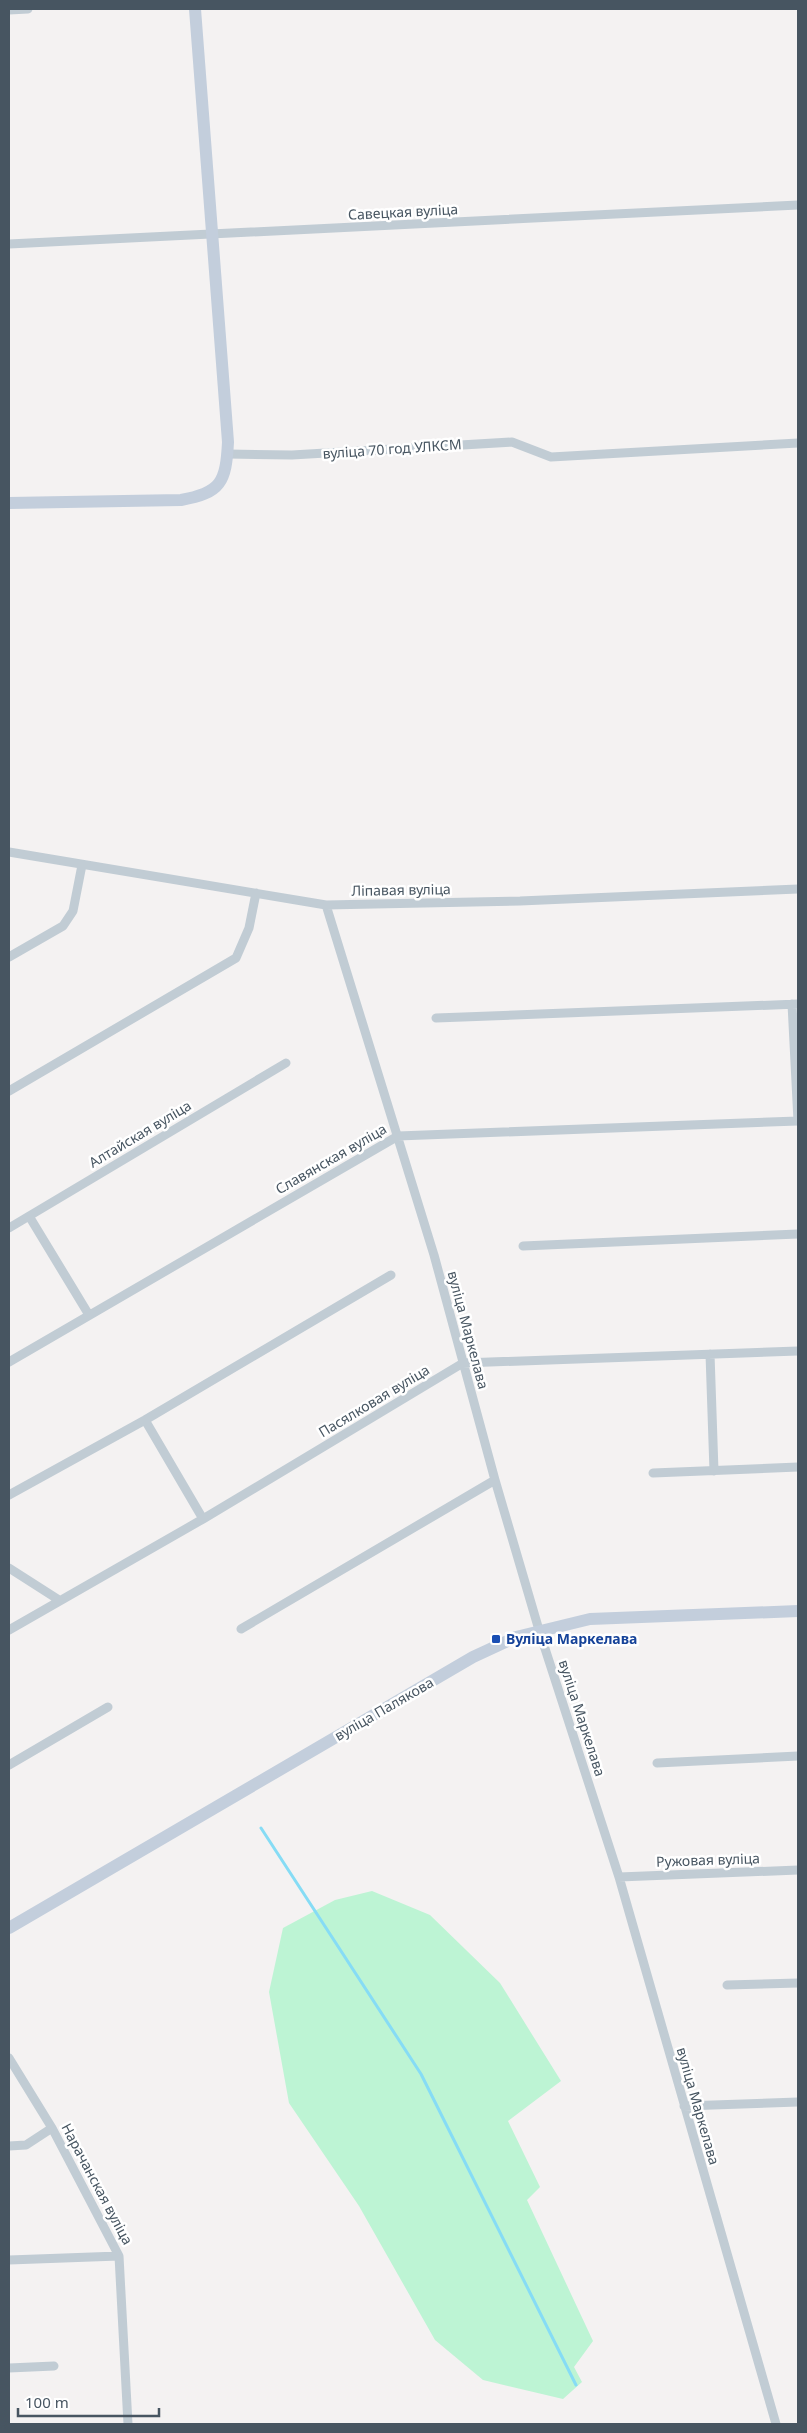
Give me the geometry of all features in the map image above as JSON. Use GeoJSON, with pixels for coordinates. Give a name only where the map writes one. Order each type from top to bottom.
{"type":"FeatureCollection","features":[{"type":"Feature","properties":{"kind":"street"},"geometry":{"type":"LineString","coordinates":[[9,10],[28,9]]}},
{"type":"Feature","properties":{"kind":"street"},"geometry":{"type":"LineString","coordinates":[[9,503],[181,500],[202,496],[213,490],[221,480],[228,454],[214,235],[195,9]]}},
{"type":"Feature","properties":{"kind":"street","name":"Савецкая вуліца"},"geometry":{"type":"LineString","coordinates":[[9,244],[798,205]]}},
{"type":"Feature","properties":{"kind":"street","name":"вуліца 70 год УЛКСМ"},"geometry":{"type":"LineString","coordinates":[[228,454],[292,455],[512,442],[551,457],[798,444]]}},
{"type":"Feature","properties":{"kind":"street","name":"Ліпавая вуліца"},"geometry":{"type":"LineString","coordinates":[[9,852],[326,905],[520,901],[798,889]]}},
{"type":"Feature","properties":{"kind":"street"},"geometry":{"type":"LineString","coordinates":[[9,957],[63,926],[73,911],[82,865]]}},
{"type":"Feature","properties":{"kind":"street"},"geometry":{"type":"LineString","coordinates":[[9,1091],[236,958],[249,928],[256,894]]}},
{"type":"Feature","properties":{"kind":"street","name":"вуліца Маркелава"},"geometry":{"type":"LineString","coordinates":[[326,905],[398,1136],[539,1630],[619,1877],[776,2424]]}},
{"type":"Feature","properties":{"kind":"street"},"geometry":{"type":"LineString","coordinates":[[436,1018],[795,1004],[798,1121]]}},
{"type":"Feature","properties":{"kind":"street","name":"Алтайская вуліца"},"geometry":{"type":"LineString","coordinates":[[9,1228],[286,1063]]}},
{"type":"Feature","properties":{"kind":"street","name":"Славянская вуліца"},"geometry":{"type":"LineString","coordinates":[[9,1362],[398,1136],[798,1121]]}},
{"type":"Feature","properties":{"kind":"street"},"geometry":{"type":"LineString","coordinates":[[29,1216],[89,1315]]}},
{"type":"Feature","properties":{"kind":"street"},"geometry":{"type":"LineString","coordinates":[[522,1246],[798,1234]]}},
{"type":"Feature","properties":{"kind":"street"},"geometry":{"type":"LineString","coordinates":[[9,1495],[145,1420],[391,1275]]}},
{"type":"Feature","properties":{"kind":"street","name":"Пасялковая вуліца"},"geometry":{"type":"LineString","coordinates":[[9,1630],[203,1520],[463,1364],[798,1351]]}},
{"type":"Feature","properties":{"kind":"street"},"geometry":{"type":"LineString","coordinates":[[710,1354],[714,1471]]}},
{"type":"Feature","properties":{"kind":"street"},"geometry":{"type":"LineString","coordinates":[[145,1420],[203,1520]]}},
{"type":"Feature","properties":{"kind":"street"},"geometry":{"type":"LineString","coordinates":[[653,1473],[798,1467]]}},
{"type":"Feature","properties":{"kind":"street"},"geometry":{"type":"LineString","coordinates":[[241,1629],[495,1480]]}},
{"type":"Feature","properties":{"kind":"street"},"geometry":{"type":"LineString","coordinates":[[9,1568],[59,1600]]}},
{"type":"Feature","properties":{"kind":"street","name":"вуліца Палякова"},"geometry":{"type":"LineString","coordinates":[[9,1928],[473,1657],[516,1637],[590,1619],[798,1611]]}},
{"type":"Feature","properties":{"kind":"street"},"geometry":{"type":"LineString","coordinates":[[9,1764],[108,1707]]}},
{"type":"Feature","properties":{"kind":"street"},"geometry":{"type":"LineString","coordinates":[[657,1763],[798,1756]]}},
{"type":"Feature","properties":{"kind":"street","name":"Ружовая вуліца"},"geometry":{"type":"LineString","coordinates":[[619,1877],[798,1870]]}},
{"type":"Feature","properties":{"kind":"street"},"geometry":{"type":"LineString","coordinates":[[727,1985],[798,1983]]}},
{"type":"Feature","properties":{"kind":"street","name":"Нарачанская вуліца"},"geometry":{"type":"LineString","coordinates":[[9,2058],[52,2128],[119,2256],[128,2424]]}},
{"type":"Feature","properties":{"kind":"street"},"geometry":{"type":"LineString","coordinates":[[684,2106],[798,2102]]}},
{"type":"Feature","properties":{"kind":"street"},"geometry":{"type":"LineString","coordinates":[[9,2146],[26,2145],[52,2128]]}},
{"type":"Feature","properties":{"kind":"street"},"geometry":{"type":"LineString","coordinates":[[9,2260],[119,2256]]}},
{"type":"Feature","properties":{"kind":"street"},"geometry":{"type":"LineString","coordinates":[[9,2368],[54,2366]]}},
{"type":"Feature","properties":{"kind":"green space"},"geometry":{"type":"Polygon","coordinates":[[[372,1891],[430,1915],[500,1983],[561,2081],[508,2121],[540,2187],[527,2200],[593,2341],[574,2367],[582,2382],[563,2399],[483,2380],[435,2340],[359,2206],[289,2103],[269,1992],[283,1928],[335,1900],[372,1891]]]}},
{"type":"Feature","properties":{"kind":"waterway"},"geometry":{"type":"LineString","coordinates":[[261,1828],[421,2074],[576,2385]]}},
{"type":"Feature","properties":{"kind":"place","name":"Вуліца Маркелава"},"geometry":{"type":"Point","coordinates":[496,1639]}}]}
